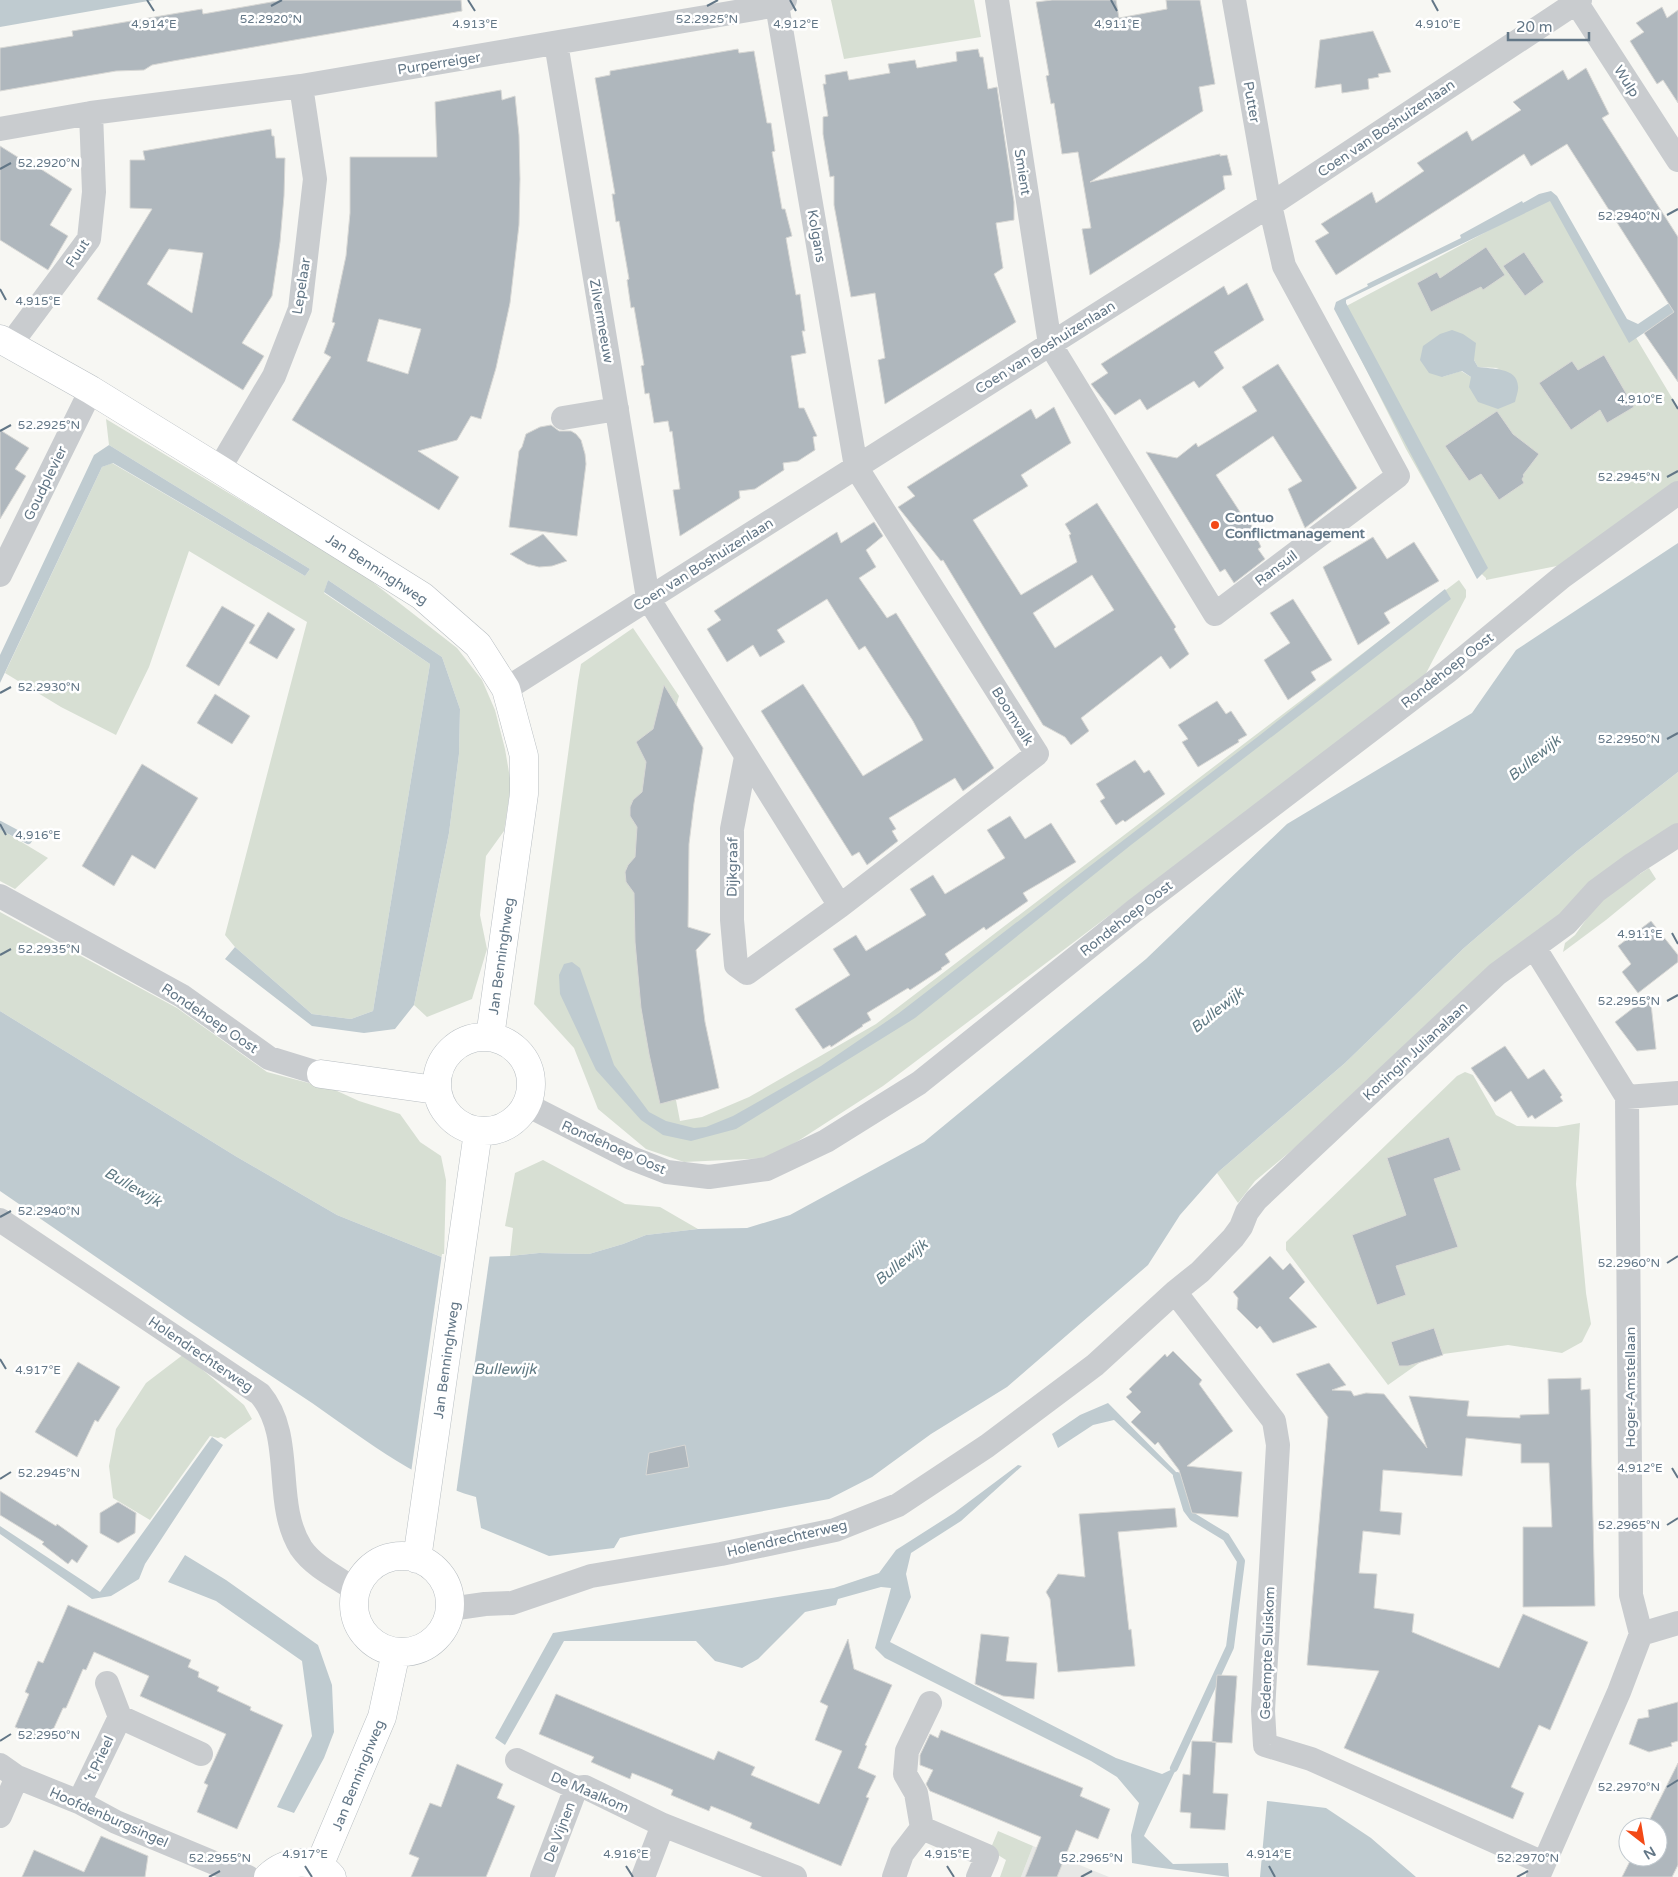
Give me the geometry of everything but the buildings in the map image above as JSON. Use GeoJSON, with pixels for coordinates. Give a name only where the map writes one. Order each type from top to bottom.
{"type":"FeatureCollection","features":[{"type":"Feature","properties":{"kind":"street","name":"Smient"},"geometry":{"type":"LineString","coordinates":[[997,0],[1050,344]]}},
{"type":"Feature","properties":{"kind":"street","name":"Putter"},"geometry":{"type":"LineString","coordinates":[[1234,0],[1270,205]]}},
{"type":"Feature","properties":{"kind":"street","name":"Coen van Boshuizenlaan"},"geometry":{"type":"LineString","coordinates":[[506,688],[1270,205],[1578,1]]}},
{"type":"Feature","properties":{"kind":"street","name":"Wulp"},"geometry":{"type":"LineString","coordinates":[[1578,1],[1678,160]]}},
{"type":"Feature","properties":{"kind":"street","name":"Purperreiger"},"geometry":{"type":"LineString","coordinates":[[91,113],[300,86],[781,3]]}},
{"type":"Feature","properties":{"kind":"street","name":"Kolgans"},"geometry":{"type":"LineString","coordinates":[[781,3],[856,467]]}},
{"type":"Feature","properties":{"kind":"street","name":"Zilvermeeuw"},"geometry":{"type":"LineString","coordinates":[[556,43],[648,598]]}},
{"type":"Feature","properties":{"kind":"street","name":"Lepelaar"},"geometry":{"type":"LineString","coordinates":[[219,468],[274,376],[300,309],[315,179],[300,86]]}},
{"type":"Feature","properties":{"kind":"street"},"geometry":{"type":"LineString","coordinates":[[0,129],[91,113]]}},
{"type":"Feature","properties":{"kind":"street","name":"Fuut"},"geometry":{"type":"LineString","coordinates":[[5,342],[89,239],[94,192],[91,113]]}},
{"type":"Feature","properties":{"kind":"street","name":"Ransuil"},"geometry":{"type":"LineString","coordinates":[[1050,344],[1215,614],[1398,476],[1284,266],[1270,205]]}},
{"type":"Feature","properties":{"kind":"street","name":"Jan Benninghweg"},"geometry":{"type":"LineString","coordinates":[[5,342],[91,390],[422,596],[478,645],[506,688],[524,756],[524,794],[490,1037]]}},
{"type":"Feature","properties":{"kind":"street","name":"Goudplevier"},"geometry":{"type":"LineString","coordinates":[[0,575],[91,390]]}},
{"type":"Feature","properties":{"kind":"street"},"geometry":{"type":"LineString","coordinates":[[563,418],[617,409]]}},
{"type":"Feature","properties":{"kind":"street","name":"Boomvalk"},"geometry":{"type":"LineString","coordinates":[[748,973],[840,906],[1037,754],[856,467]]}},
{"type":"Feature","properties":{"kind":"street","name":"Rondehoep Oost"},"geometry":{"type":"LineString","coordinates":[[527,1105],[564,1126],[649,1165],[667,1172],[708,1177],[767,1169],[826,1141],[919,1083],[1134,911],[1447,672],[1562,577],[1678,493]]}},
{"type":"Feature","properties":{"kind":"street"},"geometry":{"type":"LineString","coordinates":[[648,598],[840,906]]}},
{"type":"Feature","properties":{"kind":"street","name":"Dijkgraaf"},"geometry":{"type":"LineString","coordinates":[[746,756],[732,829],[732,920],[736,965],[748,973]]}},
{"type":"Feature","properties":{"kind":"street","name":"Koningin Julianalaan"},"geometry":{"type":"LineString","coordinates":[[1175,1292],[1200,1272],[1233,1238],[1256,1200],[1497,974],[1567,923],[1596,891],[1678,835]]}},
{"type":"Feature","properties":{"kind":"street","name":"Rondehoep Oost"},"geometry":{"type":"LineString","coordinates":[[0,896],[182,996],[269,1058],[320,1074],[436,1090]]}},
{"type":"Feature","properties":{"kind":"street"},"geometry":{"type":"LineString","coordinates":[[1534,946],[1627,1098],[1678,1094]]}},
{"type":"Feature","properties":{"kind":"street"},"geometry":{"type":"LineString","coordinates":[[490,1037],[504,1041],[517,1050],[526,1061],[531,1076],[531,1091],[527,1105],[515,1120],[498,1130],[478,1132],[463,1127],[450,1118],[440,1105],[436,1090],[436,1075],[441,1062],[450,1050],[469,1039],[490,1037]]}},
{"type":"Feature","properties":{"kind":"street","name":"Hoger-Amstellaan"},"geometry":{"type":"LineString","coordinates":[[1627,1098],[1631,1595],[1641,1634]]}},
{"type":"Feature","properties":{"kind":"street","name":"Jan Benninghweg"},"geometry":{"type":"LineString","coordinates":[[417,1559],[478,1132]]}},
{"type":"Feature","properties":{"kind":"street","name":"Holendrechterweg"},"geometry":{"type":"LineString","coordinates":[[0,1220],[260,1394],[267,1402],[275,1422],[282,1456],[288,1517],[294,1534],[302,1549],[314,1562],[356,1590]]}},
{"type":"Feature","properties":{"kind":"street","name":"Holendrechterweg"},"geometry":{"type":"LineString","coordinates":[[450,1609],[485,1604],[512,1603],[591,1576],[721,1554],[835,1530],[898,1505],[987,1446],[1095,1366],[1175,1292]]}},
{"type":"Feature","properties":{"kind":"street","name":"Gedempte Sluiskom"},"geometry":{"type":"LineString","coordinates":[[1175,1292],[1274,1421],[1278,1445],[1263,1711],[1265,1746],[1312,1759],[1541,1870]]}},
{"type":"Feature","properties":{"kind":"street"},"geometry":{"type":"LineString","coordinates":[[402,1556],[417,1559],[431,1566],[442,1578],[448,1593],[450,1609],[446,1624],[438,1637],[426,1646],[411,1652],[396,1652],[382,1648],[370,1641],[361,1630],[354,1604],[356,1590],[363,1576],[374,1566],[387,1559],[402,1556]]}},
{"type":"Feature","properties":{"kind":"street"},"geometry":{"type":"LineString","coordinates":[[1541,1870],[1619,1692],[1641,1634],[1678,1623]]}},
{"type":"Feature","properties":{"kind":"street","name":"Jan Benninghweg"},"geometry":{"type":"LineString","coordinates":[[326,1872],[382,1718],[396,1652]]}},
{"type":"Feature","properties":{"kind":"street"},"geometry":{"type":"LineString","coordinates":[[107,1683],[120,1716],[201,1754]]}},
{"type":"Feature","properties":{"kind":"street"},"geometry":{"type":"LineString","coordinates":[[894,1877],[902,1854],[922,1828],[916,1793],[905,1774],[907,1751],[930,1703]]}},
{"type":"Feature","properties":{"kind":"street","name":"'t Prieel"},"geometry":{"type":"LineString","coordinates":[[79,1802],[120,1716]]}},
{"type":"Feature","properties":{"kind":"street","name":"De Maalkom"},"geometry":{"type":"LineString","coordinates":[[517,1760],[576,1788],[585,1787],[663,1825],[795,1877]]}},
{"type":"Feature","properties":{"kind":"street"},"geometry":{"type":"LineString","coordinates":[[0,1816],[9,1771]]}},
{"type":"Feature","properties":{"kind":"street","name":"Hoofdenburgsingel"},"geometry":{"type":"LineString","coordinates":[[9,1771],[79,1802],[116,1822],[248,1877]]}},
{"type":"Feature","properties":{"kind":"street","name":"De Vijnen"},"geometry":{"type":"LineString","coordinates":[[542,1877],[576,1788]]}},
{"type":"Feature","properties":{"kind":"street"},"geometry":{"type":"LineString","coordinates":[[643,1877],[663,1825]]}},
{"type":"Feature","properties":{"kind":"street"},"geometry":{"type":"LineString","coordinates":[[922,1828],[987,1856],[978,1877]]}},
{"type":"Feature","properties":{"kind":"street"},"geometry":{"type":"LineString","coordinates":[[268,1877],[275,1870],[288,1864],[303,1862],[326,1872]]}},
{"type":"Feature","properties":{"kind":"shaded area"},"geometry":{"type":"Polygon","coordinates":[[[831,0],[974,0],[981,37],[844,59],[831,0]]]}},
{"type":"Feature","properties":{"kind":"shaded area"},"geometry":{"type":"Polygon","coordinates":[[[1552,197],[1678,408],[1678,485],[1577,562],[1486,580],[1471,564],[1406,449],[1337,311],[1552,197]],[[1474,360],[1442,377],[1461,371],[1471,377],[1499,368],[1478,367],[1474,360]]]}},
{"type":"Feature","properties":{"kind":"shaded area"},"geometry":{"type":"Polygon","coordinates":[[[106,419],[361,573],[457,648],[482,680],[495,710],[505,749],[511,784],[504,831],[486,856],[480,915],[487,949],[472,999],[427,1017],[414,1005],[449,833],[459,754],[460,709],[442,657],[328,580],[324,593],[430,664],[373,1011],[351,1019],[312,1014],[235,947],[225,935],[307,622],[189,551],[149,667],[116,735],[61,707],[5,673],[102,467],[112,463],[305,576],[310,569],[109,445],[106,419]]]}},
{"type":"Feature","properties":{"kind":"shaded area"},"geometry":{"type":"Polygon","coordinates":[[[1459,580],[1466,590],[1466,597],[1423,679],[883,1086],[798,1141],[767,1158],[684,1162],[646,1149],[598,1109],[574,1048],[534,1004],[581,664],[633,628],[679,696],[671,723],[660,1017],[680,1121],[702,1117],[749,1097],[876,1024],[1459,580]]]}},
{"type":"Feature","properties":{"kind":"shaded area"},"geometry":{"type":"Polygon","coordinates":[[[1678,772],[1678,823],[1636,852],[1352,1100],[1255,1181],[1238,1203],[1217,1173],[1345,1063],[1464,948],[1577,851],[1678,772]]]}},
{"type":"Feature","properties":{"kind":"shaded area"},"geometry":{"type":"Polygon","coordinates":[[[0,829],[48,858],[15,889],[0,881],[0,829]]]}},
{"type":"Feature","properties":{"kind":"shaded area"},"geometry":{"type":"Polygon","coordinates":[[[1649,868],[1656,879],[1563,952],[1565,943],[1575,935],[1600,900],[1649,868]]]}},
{"type":"Feature","properties":{"kind":"shaded area"},"geometry":{"type":"Polygon","coordinates":[[[0,912],[177,1008],[267,1072],[335,1090],[359,1101],[400,1114],[420,1142],[441,1156],[446,1180],[444,1258],[337,1215],[237,1157],[0,1011],[0,912]]]}},
{"type":"Feature","properties":{"kind":"shaded area"},"geometry":{"type":"Polygon","coordinates":[[[1465,1072],[1473,1075],[1496,1115],[1517,1126],[1557,1127],[1580,1123],[1576,1184],[1586,1293],[1591,1324],[1582,1342],[1562,1353],[1508,1345],[1429,1356],[1388,1385],[1286,1250],[1286,1242],[1457,1076],[1465,1072]]]}},
{"type":"Feature","properties":{"kind":"shaded area"},"geometry":{"type":"Polygon","coordinates":[[[543,1160],[625,1204],[660,1207],[698,1229],[646,1235],[589,1254],[539,1253],[510,1256],[513,1228],[505,1226],[515,1173],[543,1160]]]}},
{"type":"Feature","properties":{"kind":"shaded area"},"geometry":{"type":"Polygon","coordinates":[[[184,1354],[244,1405],[252,1419],[225,1439],[210,1436],[150,1520],[113,1498],[109,1466],[116,1429],[146,1383],[184,1354]]]}},
{"type":"Feature","properties":{"kind":"shaded area"},"geometry":{"type":"Polygon","coordinates":[[[998,1831],[1033,1846],[1021,1877],[1000,1877],[1006,1860],[990,1850],[998,1831]]]}},
{"type":"Feature","properties":{"kind":"shaded area"},"geometry":{"type":"Polygon","coordinates":[[[1033,1846],[1109,1877],[1021,1877],[1033,1846]]]}},
{"type":"Feature","properties":{"kind":"water"},"geometry":{"type":"Polygon","coordinates":[[[0,0],[154,0],[0,27],[0,0]]]}},
{"type":"Feature","properties":{"kind":"water"},"geometry":{"type":"Polygon","coordinates":[[[1551,191],[1557,196],[1627,319],[1638,324],[1678,297],[1678,310],[1629,343],[1550,201],[1346,300],[1488,568],[1477,579],[1334,309],[1336,302],[1368,286],[1367,284],[1461,238],[1460,235],[1522,201],[1523,203],[1539,194],[1551,191]]]}},
{"type":"Feature","properties":{"kind":"water"},"geometry":{"type":"Polygon","coordinates":[[[1452,330],[1463,334],[1476,343],[1474,360],[1478,367],[1502,370],[1513,375],[1517,380],[1518,388],[1515,402],[1498,409],[1478,402],[1469,387],[1471,377],[1462,371],[1442,377],[1429,373],[1420,360],[1423,346],[1440,334],[1452,330]]]}},
{"type":"Feature","properties":{"kind":"water"},"geometry":{"type":"Polygon","coordinates":[[[109,445],[310,569],[305,576],[113,463],[102,467],[0,683],[0,655],[94,455],[109,445]]]}},
{"type":"Feature","properties":{"kind":"water","name":"Bullewijk"},"geometry":{"type":"Polygon","coordinates":[[[1678,543],[1678,772],[1577,851],[1464,948],[1345,1063],[1217,1173],[1180,1215],[1148,1265],[1007,1387],[931,1434],[872,1477],[829,1499],[620,1538],[614,1548],[549,1556],[481,1528],[476,1497],[430,1479],[386,1454],[0,1191],[0,1011],[237,1157],[337,1215],[444,1258],[539,1253],[589,1254],[646,1235],[698,1229],[747,1228],[790,1215],[924,1142],[1146,959],[1287,824],[1472,713],[1516,650],[1678,543]]]}},
{"type":"Feature","properties":{"kind":"water"},"geometry":{"type":"Polygon","coordinates":[[[328,580],[442,657],[460,709],[459,754],[449,833],[414,1005],[395,1029],[364,1033],[312,1026],[225,959],[235,947],[312,1014],[351,1019],[373,1011],[430,664],[324,592],[328,580]]]}},
{"type":"Feature","properties":{"kind":"water"},"geometry":{"type":"Polygon","coordinates":[[[1445,589],[1451,599],[1131,845],[915,1018],[736,1129],[691,1141],[663,1135],[641,1120],[596,1070],[560,994],[559,975],[564,964],[572,962],[580,968],[614,1065],[649,1112],[666,1121],[694,1128],[706,1127],[733,1116],[821,1066],[899,1013],[1260,735],[1445,589]]]}},
{"type":"Feature","properties":{"kind":"water"},"geometry":{"type":"Polygon","coordinates":[[[1108,1403],[1181,1477],[1173,1475],[1114,1420],[1093,1425],[1058,1448],[1052,1434],[1080,1415],[1108,1403]]]}},
{"type":"Feature","properties":{"kind":"water"},"geometry":{"type":"Polygon","coordinates":[[[212,1437],[223,1445],[145,1564],[139,1579],[111,1596],[92,1599],[0,1534],[0,1526],[100,1592],[212,1437]]]}},
{"type":"Feature","properties":{"kind":"water"},"geometry":{"type":"Polygon","coordinates":[[[1018,1465],[1022,1466],[961,1521],[911,1553],[906,1574],[911,1597],[890,1642],[1116,1758],[1162,1774],[1177,1767],[1144,1836],[1173,1864],[1228,1863],[1229,1877],[1132,1863],[1131,1835],[1139,1803],[1117,1777],[1091,1761],[885,1658],[875,1648],[891,1588],[881,1587],[838,1599],[836,1605],[805,1612],[758,1659],[742,1668],[715,1661],[696,1641],[564,1641],[505,1745],[495,1738],[553,1633],[834,1588],[879,1573],[896,1550],[954,1513],[1018,1465]]]}},
{"type":"Feature","properties":{"kind":"water"},"geometry":{"type":"Polygon","coordinates":[[[185,1555],[226,1580],[318,1645],[332,1685],[334,1732],[324,1758],[294,1813],[277,1807],[312,1736],[302,1661],[216,1601],[168,1582],[185,1555]]]}},
{"type":"Feature","properties":{"kind":"water"},"geometry":{"type":"Polygon","coordinates":[[[1267,1801],[1326,1808],[1371,1838],[1416,1877],[1260,1877],[1267,1801]]]}},
{"type":"Feature","properties":{"kind":"pier"},"geometry":{"type":"Polygon","coordinates":[[[442,1254],[490,1254],[456,1494],[411,1473],[442,1254]]]}},
{"type":"Feature","properties":{"kind":"waterway"},"geometry":{"type":"LineString","coordinates":[[0,825],[28,840]]}},
{"type":"Feature","properties":{"kind":"waterway"},"geometry":{"type":"LineString","coordinates":[[1174,1768],[1230,1647],[1241,1561],[1226,1537],[1193,1517],[1187,1509],[1177,1476]]}},
{"type":"Feature","properties":{"kind":"place","name":"Contuo Conflictmanagement"},"geometry":{"type":"Point","coordinates":[1215,525]}}]}
